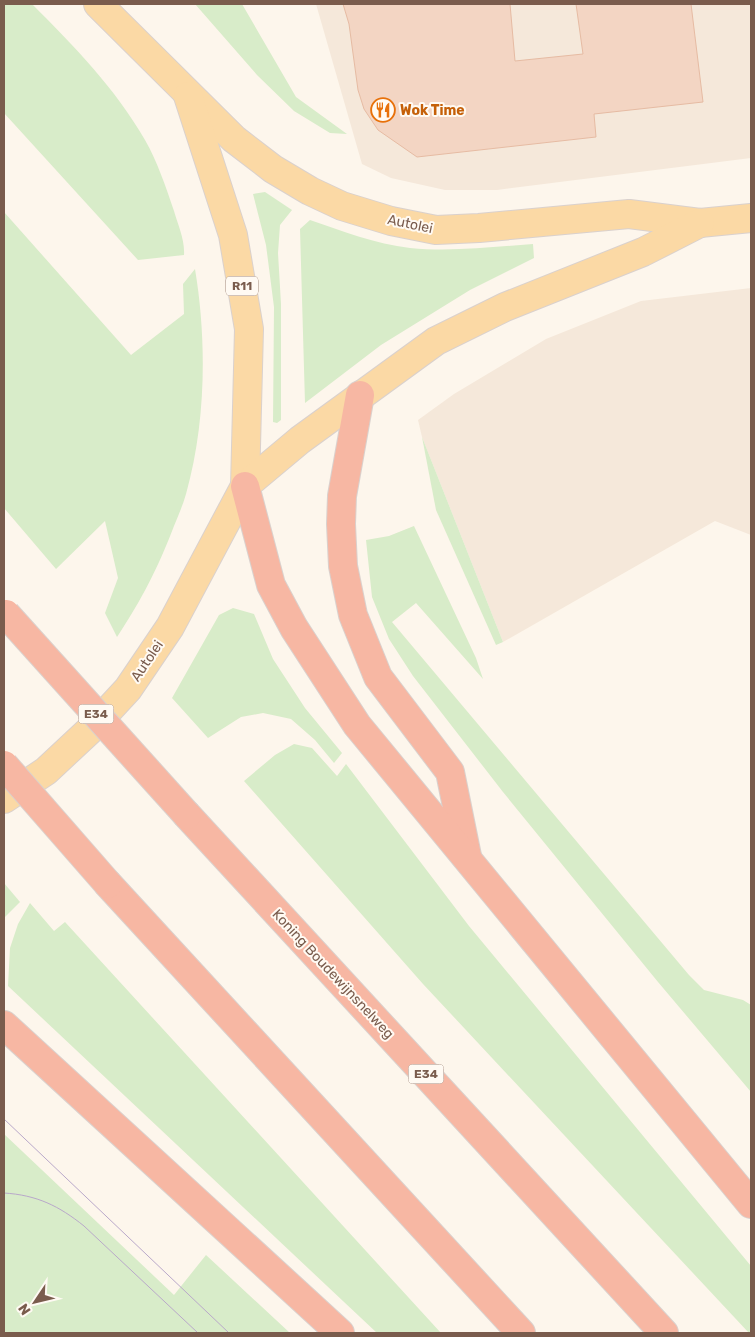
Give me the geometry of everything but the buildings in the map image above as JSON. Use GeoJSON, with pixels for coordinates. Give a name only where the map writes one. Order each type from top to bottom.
{"type":"FeatureCollection","features":[{"type":"Feature","properties":{"kind":"highway"},"geometry":{"type":"LineString","coordinates":[[360,395],[342,496],[341,524],[343,566],[353,615],[378,677],[450,772],[467,860]]}},
{"type":"Feature","properties":{"kind":"highway"},"geometry":{"type":"LineString","coordinates":[[245,486],[271,585],[294,628],[357,725],[751,1204]]}},
{"type":"Feature","properties":{"kind":"highway","name":"Koning Boudewijnsnelweg"},"geometry":{"type":"LineString","coordinates":[[5,613],[187,815],[664,1333]]}},
{"type":"Feature","properties":{"kind":"highway"},"geometry":{"type":"LineString","coordinates":[[4,765],[108,884],[521,1333]]}},
{"type":"Feature","properties":{"kind":"highway"},"geometry":{"type":"LineString","coordinates":[[4,1025],[340,1333]]}},
{"type":"Feature","properties":{"kind":"main road","name":"Autolei"},"geometry":{"type":"LineString","coordinates":[[98,4],[234,139],[273,169],[310,191],[342,206],[391,221],[436,230],[479,228],[629,214],[700,224],[751,218]]}},
{"type":"Feature","properties":{"kind":"main road","name":"Autolei"},"geometry":{"type":"LineString","coordinates":[[187,94],[233,235],[249,329],[245,486]]}},
{"type":"Feature","properties":{"kind":"main road","name":"Autolei"},"geometry":{"type":"LineString","coordinates":[[4,799],[46,771],[91,729],[128,689],[170,626],[245,486],[300,440],[436,341],[505,307],[643,252],[700,224]]}},
{"type":"Feature","properties":{"kind":"shaded area"},"geometry":{"type":"Polygon","coordinates":[[[316,4],[751,4],[751,158],[497,190],[445,190],[391,178],[362,164],[316,4]]]}},
{"type":"Feature","properties":{"kind":"shaded area"},"geometry":{"type":"Polygon","coordinates":[[[751,288],[751,535],[715,521],[503,642],[422,437],[418,420],[454,394],[546,339],[641,301],[751,288]]]}},
{"type":"Feature","properties":{"kind":"green space"},"geometry":{"type":"Polygon","coordinates":[[[4,4],[32,4],[78,52],[121,103],[145,140],[157,165],[181,233],[184,255],[138,260],[4,113],[4,4]]]}},
{"type":"Feature","properties":{"kind":"green space"},"geometry":{"type":"Polygon","coordinates":[[[195,4],[242,4],[296,97],[347,134],[330,133],[294,111],[257,75],[195,4]]]}},
{"type":"Feature","properties":{"kind":"green space"},"geometry":{"type":"Polygon","coordinates":[[[265,192],[292,210],[280,225],[278,253],[281,304],[281,420],[277,423],[273,422],[274,307],[266,245],[253,194],[265,192]]]}},
{"type":"Feature","properties":{"kind":"green space"},"geometry":{"type":"Polygon","coordinates":[[[4,212],[131,355],[184,314],[183,284],[195,269],[203,353],[201,411],[193,467],[186,494],[162,556],[142,596],[117,637],[105,613],[118,578],[105,521],[56,569],[4,508],[4,212]]]}},
{"type":"Feature","properties":{"kind":"green space"},"geometry":{"type":"Polygon","coordinates":[[[310,220],[372,240],[410,248],[487,248],[533,244],[534,258],[470,290],[381,345],[305,403],[300,229],[310,220]]]}},
{"type":"Feature","properties":{"kind":"green space"},"geometry":{"type":"Polygon","coordinates":[[[422,437],[503,642],[496,645],[436,510],[422,437]]]}},
{"type":"Feature","properties":{"kind":"green space"},"geometry":{"type":"Polygon","coordinates":[[[414,526],[476,658],[483,679],[416,603],[392,622],[689,975],[704,990],[743,1000],[751,1005],[751,1092],[658,982],[503,792],[413,676],[389,639],[372,597],[366,540],[389,536],[414,526]]]}},
{"type":"Feature","properties":{"kind":"green space"},"geometry":{"type":"Polygon","coordinates":[[[233,608],[254,614],[273,659],[305,708],[342,753],[334,763],[315,740],[291,719],[263,713],[241,717],[208,738],[172,698],[219,615],[233,608]]]}},
{"type":"Feature","properties":{"kind":"green space"},"geometry":{"type":"Polygon","coordinates":[[[294,744],[312,748],[337,776],[346,764],[469,926],[751,1266],[751,1333],[423,984],[244,781],[275,755],[294,744]]]}},
{"type":"Feature","properties":{"kind":"green space"},"geometry":{"type":"Polygon","coordinates":[[[4,883],[20,902],[4,918],[4,883]]]}},
{"type":"Feature","properties":{"kind":"green space"},"geometry":{"type":"Polygon","coordinates":[[[30,903],[54,931],[65,922],[441,1333],[377,1333],[8,986],[10,948],[18,924],[30,903]]]}},
{"type":"Feature","properties":{"kind":"green space"},"geometry":{"type":"Polygon","coordinates":[[[4,1134],[174,1295],[206,1255],[290,1333],[4,1333],[4,1134]]]}},
{"type":"Feature","properties":{"kind":"tram line"},"geometry":{"type":"LineString","coordinates":[[4,1119],[229,1333]]}},
{"type":"Feature","properties":{"kind":"tram line"},"geometry":{"type":"LineString","coordinates":[[4,1193],[37,1199],[56,1207],[75,1219],[198,1333]]}},
{"type":"Feature","properties":{"kind":"place","name":"Wok Time"},"geometry":{"type":"Point","coordinates":[383,110]}}]}
